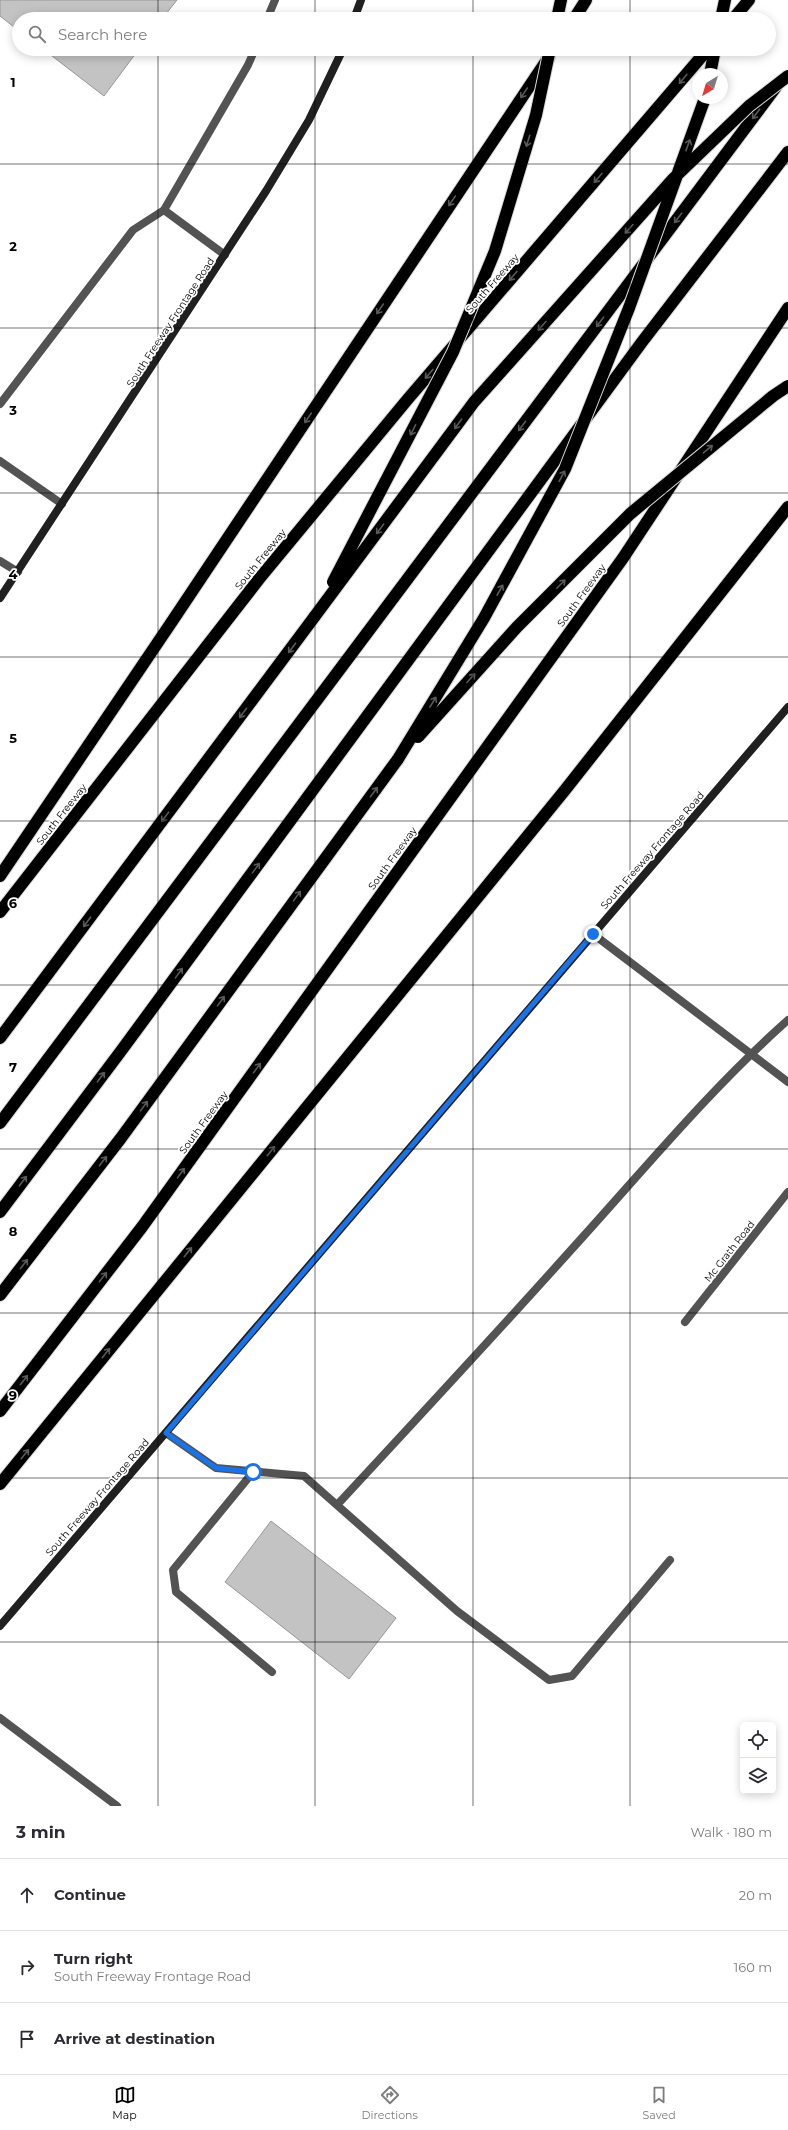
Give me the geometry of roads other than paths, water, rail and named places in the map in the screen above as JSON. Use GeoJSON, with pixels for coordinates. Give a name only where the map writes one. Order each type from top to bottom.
{"type":"FeatureCollection","features":[{"type":"Feature","properties":{"kind":"highway"},"geometry":{"type":"LineString","coordinates":[[558,12],[561,0]]}},
{"type":"Feature","properties":{"kind":"highway"},"geometry":{"type":"LineString","coordinates":[[578,12],[586,0]]}},
{"type":"Feature","properties":{"kind":"highway"},"geometry":{"type":"LineString","coordinates":[[722,12],[725,0]]}},
{"type":"Feature","properties":{"kind":"highway"},"geometry":{"type":"LineString","coordinates":[[739,12],[748,0]]}},
{"type":"Feature","properties":{"kind":"highway"},"geometry":{"type":"LineString","coordinates":[[315,616],[453,352],[495,251],[536,115],[549,56]]}},
{"type":"Feature","properties":{"kind":"highway"},"geometry":{"type":"LineString","coordinates":[[0,876],[549,56]]}},
{"type":"Feature","properties":{"kind":"highway","name":"South Freeway"},"geometry":{"type":"LineString","coordinates":[[0,912],[259,579],[406,400],[702,56]]}},
{"type":"Feature","properties":{"kind":"highway"},"geometry":{"type":"LineString","coordinates":[[711,68],[714,56]]}},
{"type":"Feature","properties":{"kind":"highway"},"geometry":{"type":"LineString","coordinates":[[0,1123],[788,72]]}},
{"type":"Feature","properties":{"kind":"highway"},"geometry":{"type":"LineString","coordinates":[[0,1038],[474,402],[673,179],[749,106],[788,76]]}},
{"type":"Feature","properties":{"kind":"highway"},"geometry":{"type":"LineString","coordinates":[[0,1295],[121,1138],[398,759],[484,618],[565,469],[629,308],[703,104]]}},
{"type":"Feature","properties":{"kind":"highway"},"geometry":{"type":"LineString","coordinates":[[0,1212],[121,1051],[642,342],[788,152]]}},
{"type":"Feature","properties":{"kind":"highway","name":"South Freeway"},"geometry":{"type":"LineString","coordinates":[[0,1411],[142,1227],[623,558],[788,308]]}},
{"type":"Feature","properties":{"kind":"highway"},"geometry":{"type":"LineString","coordinates":[[398,759],[517,627],[630,514],[772,396],[788,386]]}},
{"type":"Feature","properties":{"kind":"highway"},"geometry":{"type":"LineString","coordinates":[[0,1484],[565,790],[788,507]]}},
{"type":"Feature","properties":{"kind":"main road"},"geometry":{"type":"LineString","coordinates":[[357,12],[361,0]]}},
{"type":"Feature","properties":{"kind":"main road","name":"South Freeway Frontage Road"},"geometry":{"type":"LineString","coordinates":[[0,598],[225,255],[309,120],[340,56]]}},
{"type":"Feature","properties":{"kind":"main road","name":"South Freeway Frontage Road"},"geometry":{"type":"LineString","coordinates":[[0,1626],[788,707]]}},
{"type":"Feature","properties":{"kind":"lane"},"geometry":{"type":"LineString","coordinates":[[270,12],[275,0]]}},
{"type":"Feature","properties":{"kind":"lane"},"geometry":{"type":"LineString","coordinates":[[0,404],[133,230],[164,210],[252,56]]}},
{"type":"Feature","properties":{"kind":"lane"},"geometry":{"type":"LineString","coordinates":[[164,210],[225,255]]}},
{"type":"Feature","properties":{"kind":"lane"},"geometry":{"type":"LineString","coordinates":[[0,462],[62,504]]}},
{"type":"Feature","properties":{"kind":"lane"},"geometry":{"type":"LineString","coordinates":[[0,561],[18,572]]}},
{"type":"Feature","properties":{"kind":"lane"},"geometry":{"type":"LineString","coordinates":[[593,934],[788,1082]]}},
{"type":"Feature","properties":{"kind":"lane"},"geometry":{"type":"LineString","coordinates":[[337,1505],[570,1252],[698,1107],[751,1053],[788,1020]]}},
{"type":"Feature","properties":{"kind":"lane","name":"Mc Grath Road"},"geometry":{"type":"LineString","coordinates":[[685,1322],[788,1192]]}},
{"type":"Feature","properties":{"kind":"lane"},"geometry":{"type":"LineString","coordinates":[[166,1433],[216,1468],[304,1476],[456,1611],[549,1680],[572,1676],[670,1560]]}},
{"type":"Feature","properties":{"kind":"lane"},"geometry":{"type":"LineString","coordinates":[[253,1472],[173,1570],[176,1592],[272,1672]]}},
{"type":"Feature","properties":{"kind":"lane"},"geometry":{"type":"LineString","coordinates":[[0,1718],[117,1806]]}}]}
